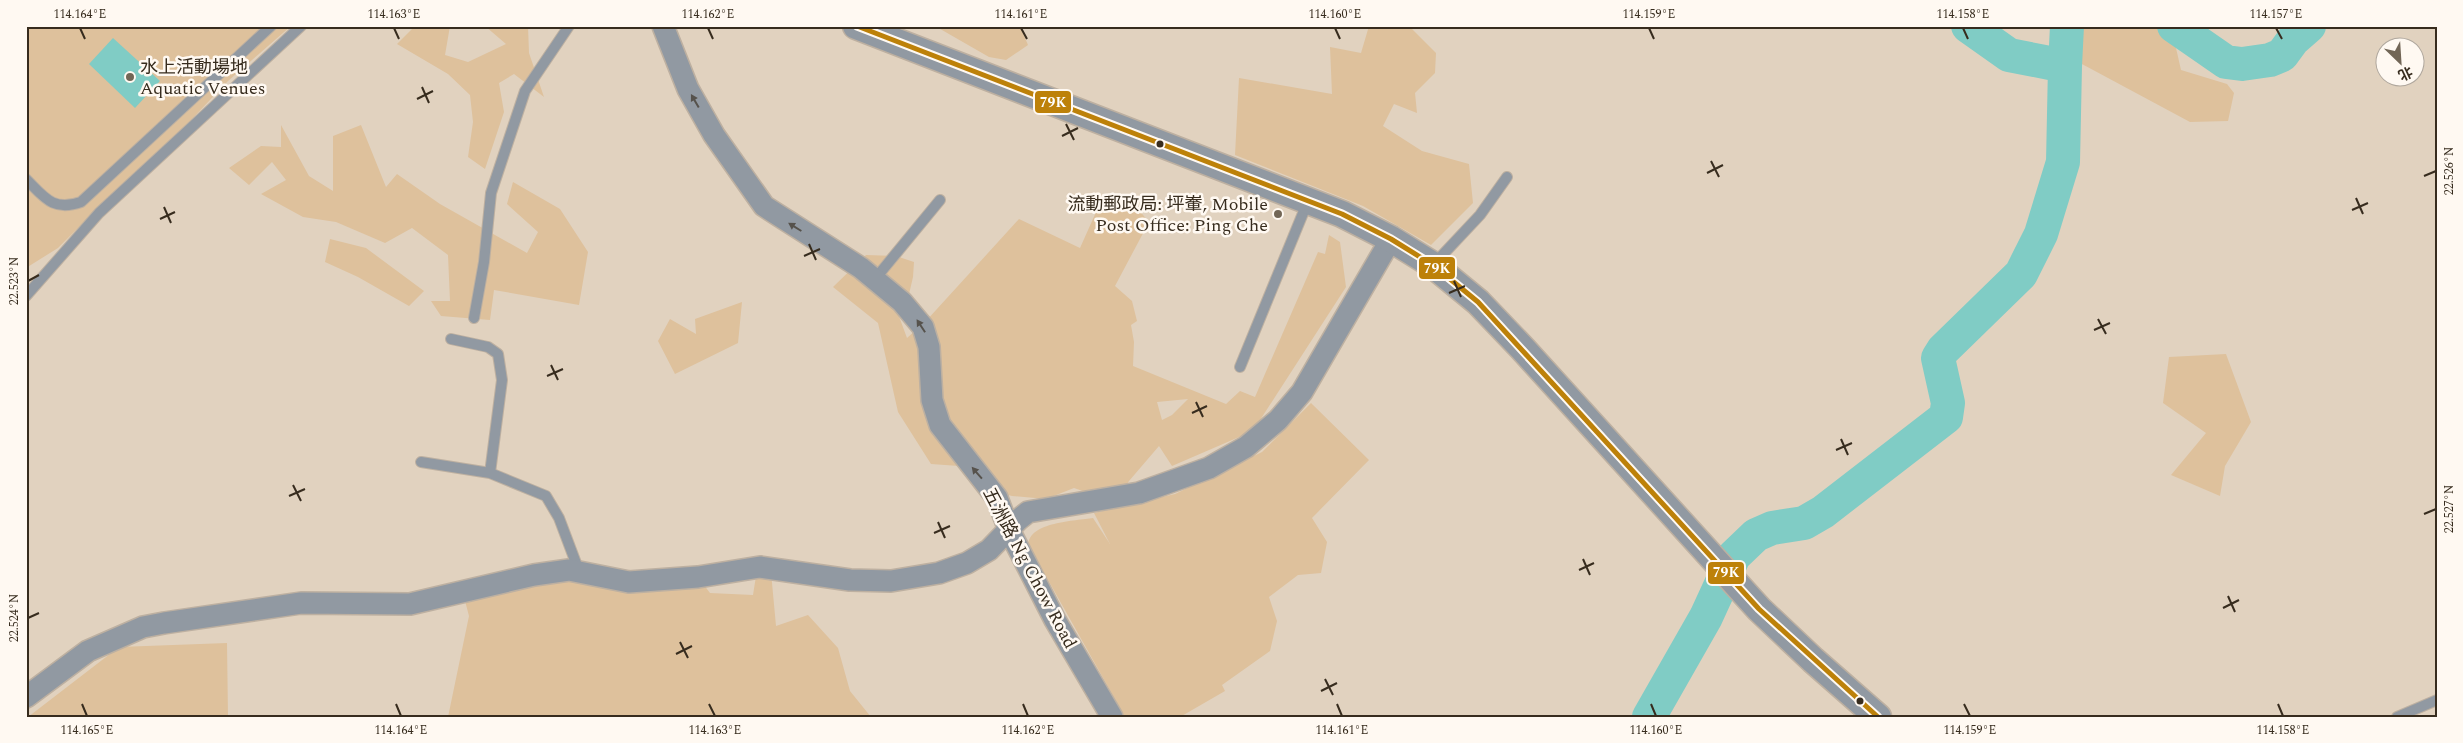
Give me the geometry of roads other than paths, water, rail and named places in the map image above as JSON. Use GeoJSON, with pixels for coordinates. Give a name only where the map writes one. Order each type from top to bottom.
{"type":"FeatureCollection","features":[{"type":"Feature","properties":{"kind":"street","name":"五洲路 Ng Chow Road"},"geometry":{"type":"LineString","coordinates":[[663,26],[688,89],[714,135],[764,206],[847,257],[875,279],[909,309],[926,334],[929,347],[932,400],[940,425],[958,450],[995,494],[1009,530],[1056,620],[1112,717]]}},
{"type":"Feature","properties":{"kind":"street"},"geometry":{"type":"LineString","coordinates":[[856,26],[1342,214],[1391,239],[1432,265],[1478,302],[1524,349],[1759,609],[1878,717]]}},
{"type":"Feature","properties":{"kind":"street"},"geometry":{"type":"LineString","coordinates":[[26,697],[88,651],[143,627],[207,616],[302,603],[410,604],[551,572],[579,571],[629,582],[698,577],[760,566],[850,580],[891,580],[954,569],[989,550],[1018,520],[1035,510],[1103,501],[1146,491],[1209,468],[1246,447],[1278,420],[1302,392],[1391,239]]}},
{"type":"Feature","properties":{"kind":"lane"},"geometry":{"type":"LineString","coordinates":[[26,179],[49,202],[64,206],[81,202],[271,26]]}},
{"type":"Feature","properties":{"kind":"lane"},"geometry":{"type":"LineString","coordinates":[[26,296],[100,212],[301,26]]}},
{"type":"Feature","properties":{"kind":"lane"},"geometry":{"type":"LineString","coordinates":[[474,318],[494,183],[525,91],[569,26]]}},
{"type":"Feature","properties":{"kind":"lane"},"geometry":{"type":"LineString","coordinates":[[1432,265],[1480,215],[1507,177]]}},
{"type":"Feature","properties":{"kind":"lane"},"geometry":{"type":"LineString","coordinates":[[875,279],[940,200]]}},
{"type":"Feature","properties":{"kind":"lane"},"geometry":{"type":"LineString","coordinates":[[1240,367],[1308,200]]}},
{"type":"Feature","properties":{"kind":"lane"},"geometry":{"type":"LineString","coordinates":[[60,250],[77,237]]}},
{"type":"Feature","properties":{"kind":"lane"},"geometry":{"type":"LineString","coordinates":[[451,339],[488,347],[498,354],[502,380],[490,473]]}},
{"type":"Feature","properties":{"kind":"lane"},"geometry":{"type":"LineString","coordinates":[[422,462],[490,473],[546,496],[559,518],[579,571]]}},
{"type":"Feature","properties":{"kind":"lane"},"geometry":{"type":"LineString","coordinates":[[2397,717],[2437,700]]}},
{"type":"Feature","properties":{"kind":"water"},"geometry":{"type":"Polygon","coordinates":[[[113,38],[160,81],[135,108],[89,64],[113,38]]]}},
{"type":"Feature","properties":{"kind":"waterway"},"geometry":{"type":"LineString","coordinates":[[1968,26],[2009,55],[2065,66],[2067,26]]}},
{"type":"Feature","properties":{"kind":"waterway"},"geometry":{"type":"LineString","coordinates":[[2174,26],[2226,62],[2242,64],[2270,60],[2282,55],[2293,40],[2309,26]]}},
{"type":"Feature","properties":{"kind":"waterway"},"geometry":{"type":"LineString","coordinates":[[1649,717],[1706,617],[1734,556],[1756,535],[1772,528],[1804,523],[1823,512],[1946,417],[1948,403],[1938,358],[1943,350],[2021,274],[2041,234],[2063,162],[2065,66]]}},
{"type":"Feature","properties":{"kind":"place","name":"水上活動場地 Aquatic Venues"},"geometry":{"type":"Point","coordinates":[130,77]}},
{"type":"Feature","properties":{"kind":"place","name":"流動郵政局: 坪輋, Mobile Post Office: Ping Che"},"geometry":{"type":"Point","coordinates":[1278,214]}}]}
